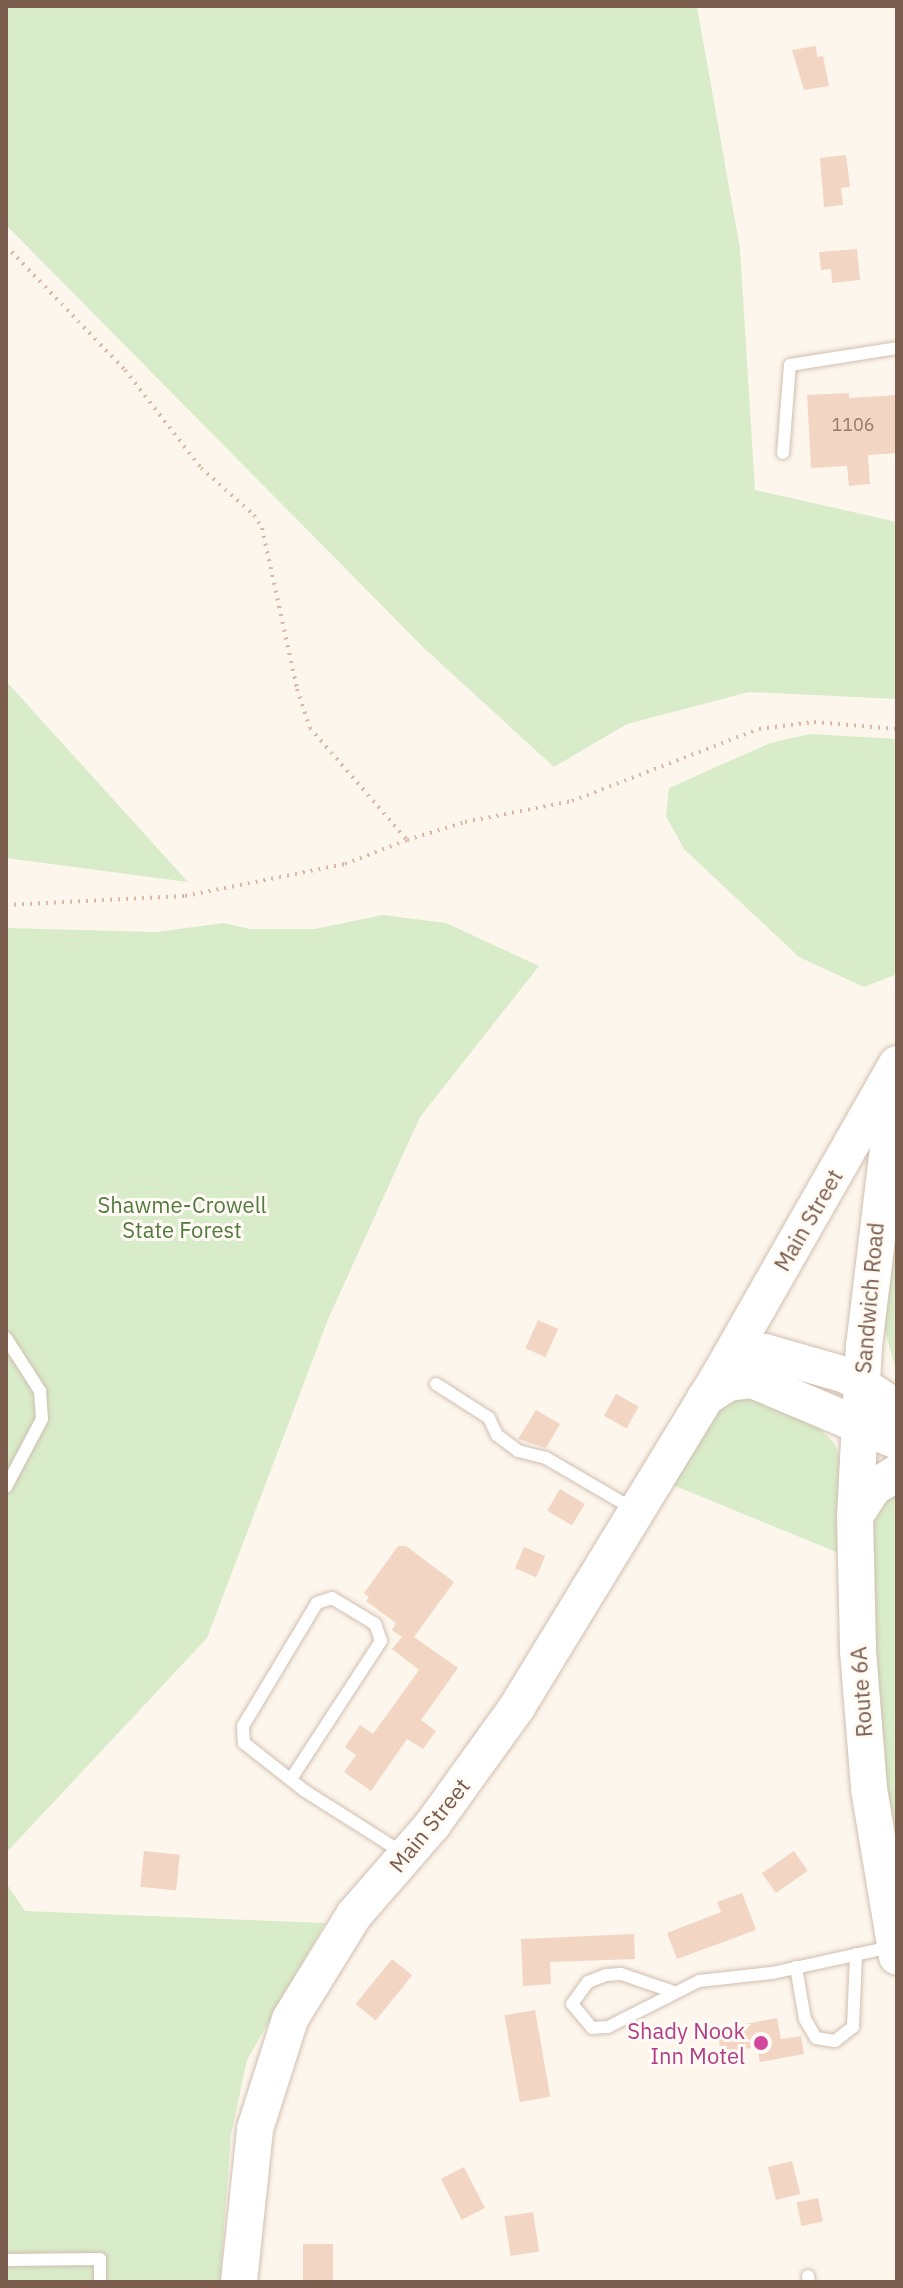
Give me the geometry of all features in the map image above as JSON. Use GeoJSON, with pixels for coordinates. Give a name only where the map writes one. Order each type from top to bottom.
{"type":"FeatureCollection","features":[{"type":"Feature","properties":{"kind":"main road","name":"Main Street"},"geometry":{"type":"LineString","coordinates":[[239,2282],[255,2129],[290,2019],[354,1915],[406,1855],[517,1707],[712,1387],[897,1064]]}},
{"type":"Feature","properties":{"kind":"main road","name":"Sandwich Road"},"geometry":{"type":"LineString","coordinates":[[858,1424],[897,1076]]}},
{"type":"Feature","properties":{"kind":"main road","name":"Main Street"},"geometry":{"type":"LineString","coordinates":[[712,1387],[737,1359],[765,1352],[820,1366],[861,1383],[897,1408]]}},
{"type":"Feature","properties":{"kind":"main road"},"geometry":{"type":"LineString","coordinates":[[712,1387],[752,1380],[897,1441]]}},
{"type":"Feature","properties":{"kind":"main road","name":"Route 6A"},"geometry":{"type":"LineString","coordinates":[[858,1424],[855,1516],[858,1651],[869,1789],[896,1951]]}},
{"type":"Feature","properties":{"kind":"main road"},"geometry":{"type":"LineString","coordinates":[[855,1516],[873,1488],[897,1473]]}},
{"type":"Feature","properties":{"kind":"lane"},"geometry":{"type":"LineString","coordinates":[[783,453],[790,365],[897,348]]}},
{"type":"Feature","properties":{"kind":"lane"},"geometry":{"type":"LineString","coordinates":[[6,1338],[40,1391],[42,1419],[6,1487]]}},
{"type":"Feature","properties":{"kind":"lane"},"geometry":{"type":"LineString","coordinates":[[436,1384],[489,1418],[497,1435],[518,1451],[546,1458],[638,1511]]}},
{"type":"Feature","properties":{"kind":"lane"},"geometry":{"type":"LineString","coordinates":[[291,1779],[381,1641],[375,1624],[332,1598],[317,1603],[243,1726],[244,1743],[291,1779],[406,1855]]}},
{"type":"Feature","properties":{"kind":"lane"},"geometry":{"type":"LineString","coordinates":[[671,1991],[621,1974],[606,1975],[588,1982],[572,2004],[592,2028],[608,2027],[671,1991],[699,1981],[796,1967],[856,1954],[896,1951]]}},
{"type":"Feature","properties":{"kind":"lane"},"geometry":{"type":"LineString","coordinates":[[796,1967],[805,2019],[816,2038],[835,2041],[853,2027],[856,1954]]}},
{"type":"Feature","properties":{"kind":"lane"},"geometry":{"type":"LineString","coordinates":[[6,2260],[100,2259],[100,2282]]}},
{"type":"Feature","properties":{"kind":"path"},"geometry":{"type":"LineString","coordinates":[[6,246],[125,370],[201,468],[254,515],[264,536],[297,689],[310,728],[407,840]]}},
{"type":"Feature","properties":{"kind":"path"},"geometry":{"type":"LineString","coordinates":[[6,905],[185,896],[345,864],[465,822],[572,801],[759,729],[814,722],[897,729]]}},
{"type":"Feature","properties":{"kind":"green space"},"geometry":{"type":"Polygon","coordinates":[[[6,6],[697,6],[740,249],[755,490],[897,522],[897,699],[749,692],[627,724],[554,767],[424,648],[6,225],[6,6]]]}},
{"type":"Feature","properties":{"kind":"green space"},"geometry":{"type":"Polygon","coordinates":[[[6,681],[188,882],[6,858],[6,681]]]}},
{"type":"Feature","properties":{"kind":"green space"},"geometry":{"type":"Polygon","coordinates":[[[810,734],[897,739],[897,974],[864,987],[799,957],[684,849],[666,816],[669,788],[770,743],[810,734]]]}},
{"type":"Feature","properties":{"kind":"green space","name":"Shawme-Crowell State Forest"},"geometry":{"type":"Polygon","coordinates":[[[383,915],[446,923],[539,966],[420,1117],[329,1317],[207,1638],[6,1853],[6,928],[156,932],[224,923],[250,929],[315,929],[383,915]]]}},
{"type":"Feature","properties":{"kind":"green space"},"geometry":{"type":"Polygon","coordinates":[[[897,1205],[897,1374],[882,1320],[897,1205]]]}},
{"type":"Feature","properties":{"kind":"green space"},"geometry":{"type":"Polygon","coordinates":[[[743,1392],[813,1422],[834,1443],[841,1460],[841,1554],[668,1483],[713,1410],[743,1392]]]}},
{"type":"Feature","properties":{"kind":"green space"},"geometry":{"type":"Polygon","coordinates":[[[897,1488],[895,1844],[874,1682],[871,1534],[880,1506],[897,1488]]]}},
{"type":"Feature","properties":{"kind":"green space"},"geometry":{"type":"Polygon","coordinates":[[[6,1883],[25,1911],[325,1923],[247,2060],[231,2135],[220,2282],[6,2282],[6,1883]]]}},
{"type":"Feature","properties":{"kind":"building"},"geometry":{"type":"Polygon","coordinates":[[[816,46],[817,57],[823,56],[829,86],[804,90],[792,50],[816,46]]]}},
{"type":"Feature","properties":{"kind":"building"},"geometry":{"type":"Polygon","coordinates":[[[846,155],[850,187],[841,188],[843,205],[824,207],[820,158],[846,155]]]}},
{"type":"Feature","properties":{"kind":"building"},"geometry":{"type":"Polygon","coordinates":[[[857,249],[860,280],[832,283],[831,269],[821,270],[819,252],[857,249]]]}},
{"type":"Feature","properties":{"kind":"building"},"geometry":{"type":"Polygon","coordinates":[[[849,393],[849,398],[897,395],[897,453],[868,455],[870,484],[849,486],[847,466],[811,468],[807,395],[849,393]]]}},
{"type":"Feature","properties":{"kind":"building"},"geometry":{"type":"Polygon","coordinates":[[[538,1320],[558,1329],[545,1357],[525,1348],[538,1320]]]}},
{"type":"Feature","properties":{"kind":"building"},"geometry":{"type":"Polygon","coordinates":[[[616,1394],[639,1407],[627,1428],[604,1416],[616,1394]]]}},
{"type":"Feature","properties":{"kind":"building"},"geometry":{"type":"Polygon","coordinates":[[[536,1410],[560,1424],[546,1448],[518,1439],[536,1410]]]}},
{"type":"Feature","properties":{"kind":"building"},"geometry":{"type":"Polygon","coordinates":[[[560,1489],[585,1504],[572,1525],[547,1510],[560,1489]]]}},
{"type":"Feature","properties":{"kind":"building"},"geometry":{"type":"Polygon","coordinates":[[[398,1546],[406,1546],[454,1582],[414,1637],[458,1668],[421,1720],[436,1731],[423,1749],[407,1739],[371,1791],[344,1772],[356,1755],[345,1747],[360,1725],[373,1734],[419,1670],[392,1649],[402,1637],[392,1630],[396,1623],[366,1601],[369,1597],[364,1593],[398,1546]]]}},
{"type":"Feature","properties":{"kind":"building"},"geometry":{"type":"Polygon","coordinates":[[[524,1547],[545,1556],[536,1577],[515,1568],[524,1547]]]}},
{"type":"Feature","properties":{"kind":"building"},"geometry":{"type":"Polygon","coordinates":[[[144,1851],[180,1855],[176,1891],[140,1887],[144,1851]]]}},
{"type":"Feature","properties":{"kind":"building"},"geometry":{"type":"Polygon","coordinates":[[[794,1851],[808,1871],[776,1893],[762,1873],[794,1851]]]}},
{"type":"Feature","properties":{"kind":"building"},"geometry":{"type":"Polygon","coordinates":[[[742,1893],[756,1930],[677,1959],[667,1933],[721,1912],[717,1902],[742,1893]]]}},
{"type":"Feature","properties":{"kind":"building"},"geometry":{"type":"Polygon","coordinates":[[[634,1934],[635,1959],[550,1962],[551,1984],[523,1986],[521,1939],[634,1934]]]}},
{"type":"Feature","properties":{"kind":"building"},"geometry":{"type":"Polygon","coordinates":[[[392,1959],[412,1975],[376,2020],[355,2004],[392,1959]]]}},
{"type":"Feature","properties":{"kind":"building"},"geometry":{"type":"Polygon","coordinates":[[[535,2010],[550,2097],[520,2102],[504,2015],[535,2010]]]}},
{"type":"Feature","properties":{"kind":"building","name":"Shady Nook Inn Motel"},"geometry":{"type":"Polygon","coordinates":[[[777,2018],[781,2039],[801,2036],[804,2054],[760,2062],[757,2047],[721,2053],[717,2029],[777,2018]]]}},
{"type":"Feature","properties":{"kind":"building"},"geometry":{"type":"Polygon","coordinates":[[[792,2161],[800,2194],[776,2200],[768,2167],[792,2161]]]}},
{"type":"Feature","properties":{"kind":"building"},"geometry":{"type":"Polygon","coordinates":[[[464,2167],[485,2208],[462,2220],[441,2179],[464,2167]]]}},
{"type":"Feature","properties":{"kind":"building"},"geometry":{"type":"Polygon","coordinates":[[[818,2198],[823,2221],[801,2226],[796,2203],[818,2198]]]}},
{"type":"Feature","properties":{"kind":"building"},"geometry":{"type":"Polygon","coordinates":[[[533,2212],[539,2252],[511,2256],[504,2217],[533,2212]]]}},
{"type":"Feature","properties":{"kind":"building"},"geometry":{"type":"Polygon","coordinates":[[[303,2244],[333,2244],[333,2282],[303,2282],[303,2244]]]}},
{"type":"Feature","properties":{"kind":"place","name":"Shady Nook Inn Motel"},"geometry":{"type":"Point","coordinates":[761,2043]}}]}
